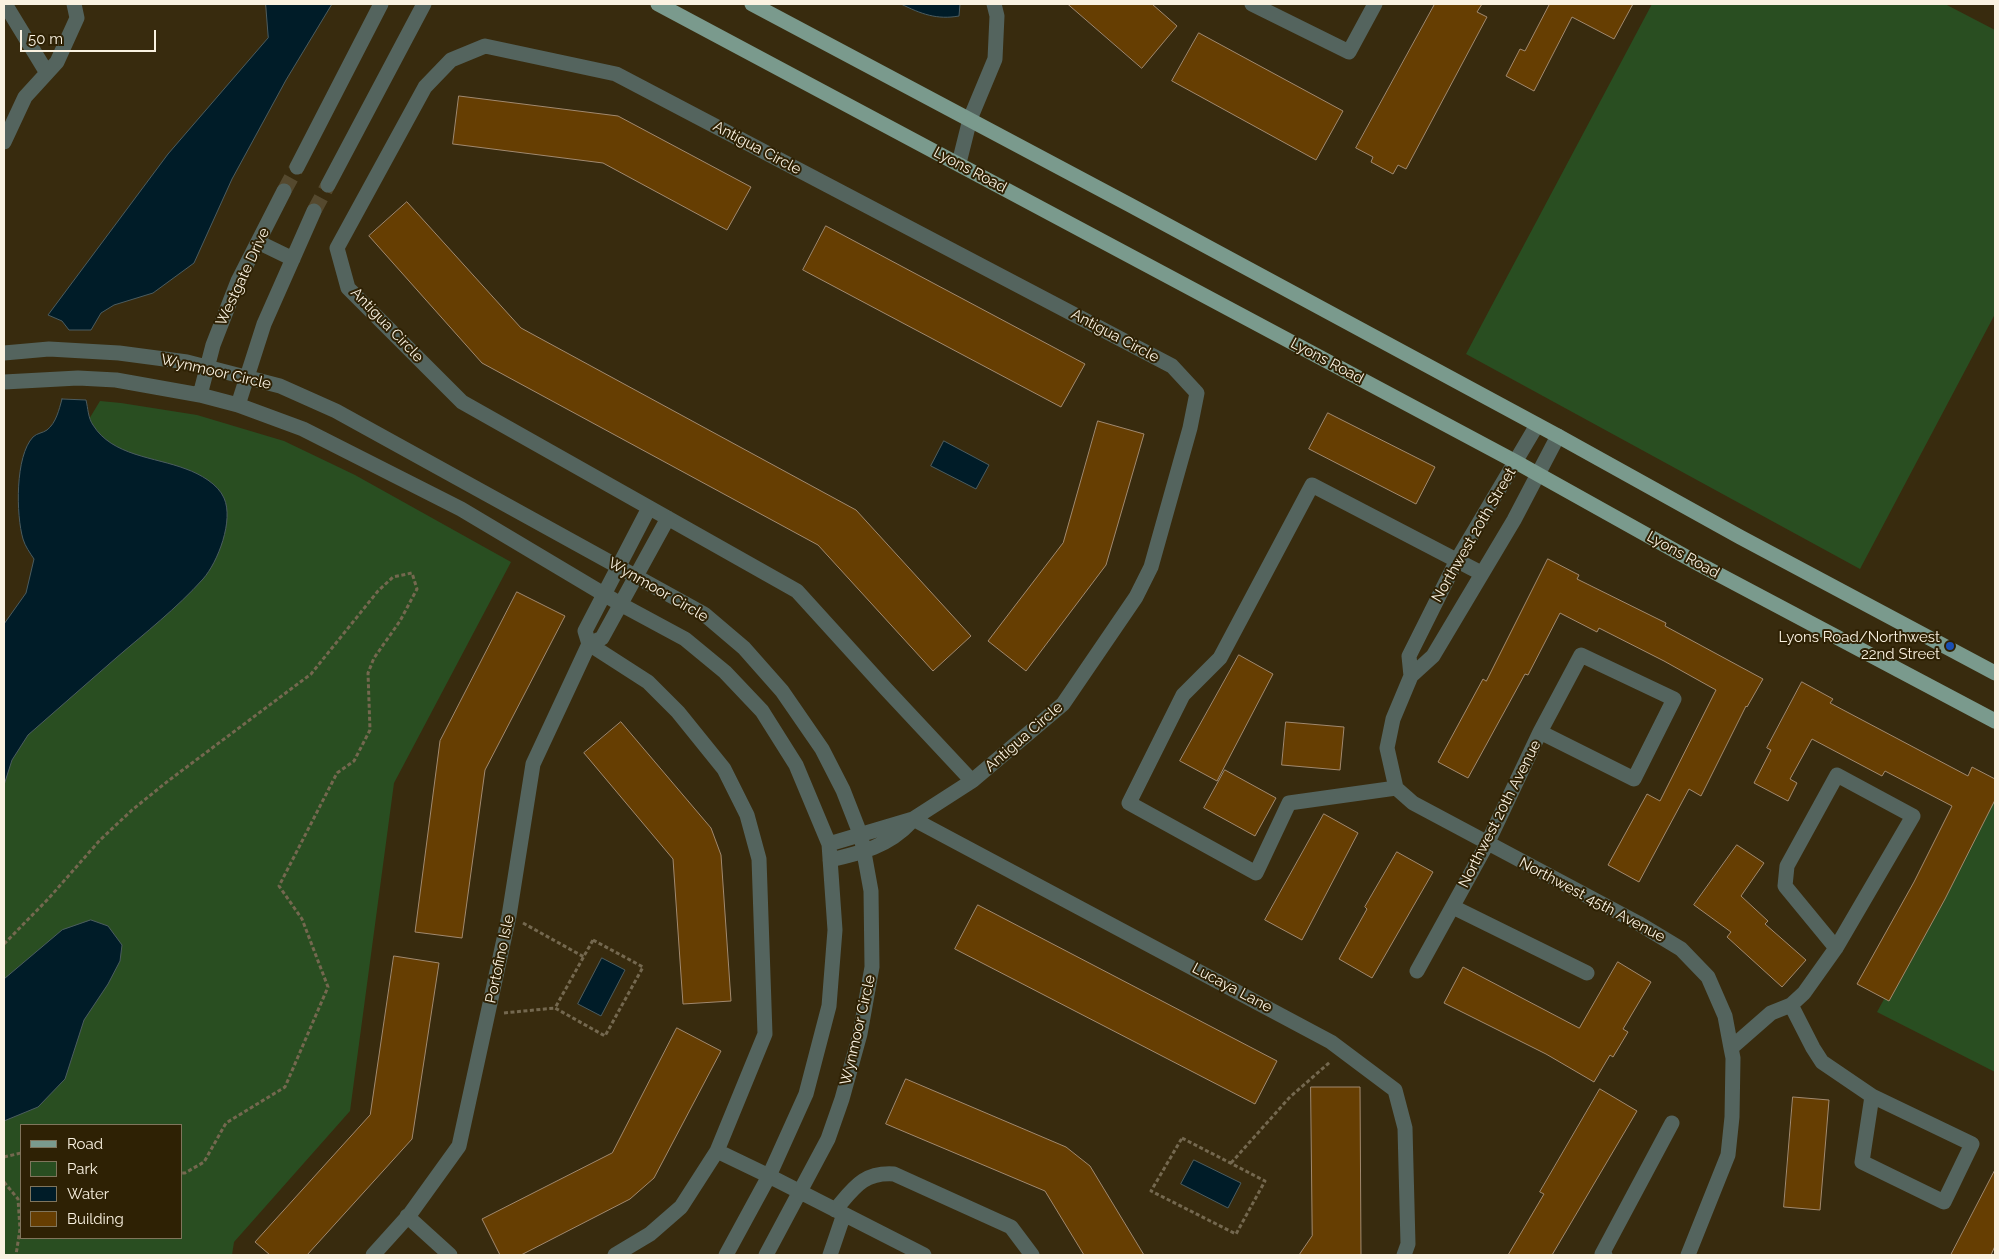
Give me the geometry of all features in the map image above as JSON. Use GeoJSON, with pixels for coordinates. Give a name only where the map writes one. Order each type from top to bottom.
{"type":"FeatureCollection","features":[{"type":"Feature","properties":{"kind":"main road","name":"Lyons Road"},"geometry":{"type":"LineString","coordinates":[[658,4],[1516,462],[1697,563],[1995,721]]}},
{"type":"Feature","properties":{"kind":"main road"},"geometry":{"type":"LineString","coordinates":[[752,4],[970,119],[1558,436],[1740,537],[1995,672]]}},
{"type":"Feature","properties":{"kind":"street"},"geometry":{"type":"LineString","coordinates":[[5,4],[47,73]]}},
{"type":"Feature","properties":{"kind":"street"},"geometry":{"type":"LineString","coordinates":[[5,136],[25,97],[57,62],[77,18],[74,4]]}},
{"type":"Feature","properties":{"kind":"street"},"geometry":{"type":"LineString","coordinates":[[297,167],[381,4]]}},
{"type":"Feature","properties":{"kind":"street"},"geometry":{"type":"LineString","coordinates":[[328,185],[424,4]]}},
{"type":"Feature","properties":{"kind":"street"},"geometry":{"type":"LineString","coordinates":[[958,163],[970,119],[995,59],[997,16],[994,4]]}},
{"type":"Feature","properties":{"kind":"street"},"geometry":{"type":"LineString","coordinates":[[1252,4],[1349,52],[1375,4]]}},
{"type":"Feature","properties":{"kind":"street","name":"Antigua Circle"},"geometry":{"type":"LineString","coordinates":[[829,844],[913,819],[972,781],[1063,704],[1136,597],[1151,567],[1190,428],[1196,393],[1172,366],[616,74],[485,46],[451,60],[425,87],[337,248],[348,288],[462,402],[797,591],[972,781]]}},
{"type":"Feature","properties":{"kind":"street","name":"Westgate Drive"},"geometry":{"type":"LineString","coordinates":[[200,394],[207,367],[238,281],[284,191]]}},
{"type":"Feature","properties":{"kind":"street"},"geometry":{"type":"LineString","coordinates":[[238,405],[264,324],[314,211]]}},
{"type":"Feature","properties":{"kind":"street"},"geometry":{"type":"LineString","coordinates":[[258,242],[293,259]]}},
{"type":"Feature","properties":{"kind":"street","name":"Wynmoor Circle"},"geometry":{"type":"LineString","coordinates":[[4,353],[49,349],[119,353],[207,367],[280,386],[336,411],[704,614],[744,648],[782,691],[822,749],[843,790],[860,836],[871,891],[872,967],[860,1034],[842,1099],[828,1139],[766,1255]]}},
{"type":"Feature","properties":{"kind":"street","name":"Wynmoor Circle"},"geometry":{"type":"LineString","coordinates":[[4,382],[78,378],[107,380],[200,394],[238,405],[303,429],[461,509],[603,594],[684,639],[725,672],[762,711],[796,766],[829,844],[835,930],[830,1006],[806,1094],[769,1176],[726,1255]]}},
{"type":"Feature","properties":{"kind":"street","name":"Northwest 20th Street"},"geometry":{"type":"LineString","coordinates":[[1411,676],[1409,656],[1457,560],[1537,425]]}},
{"type":"Feature","properties":{"kind":"street","name":"Northwest 20th Street"},"geometry":{"type":"LineString","coordinates":[[1396,788],[1387,748],[1393,719],[1411,676],[1433,656],[1514,520],[1558,436]]}},
{"type":"Feature","properties":{"kind":"street"},"geometry":{"type":"LineString","coordinates":[[1396,788],[1289,803],[1256,873],[1128,803],[1182,695],[1220,658],[1312,485],[1481,573]]}},
{"type":"Feature","properties":{"kind":"street"},"geometry":{"type":"LineString","coordinates":[[603,594],[649,508]]}},
{"type":"Feature","properties":{"kind":"street"},"geometry":{"type":"LineString","coordinates":[[622,605],[668,518]]}},
{"type":"Feature","properties":{"kind":"street","name":"Portofino Isle"},"geometry":{"type":"LineString","coordinates":[[589,644],[585,631],[603,594]]}},
{"type":"Feature","properties":{"kind":"street","name":"Portofino Isle"},"geometry":{"type":"LineString","coordinates":[[373,1255],[407,1216],[459,1146],[509,916],[533,764],[589,644],[602,638],[622,605]]}},
{"type":"Feature","properties":{"kind":"street"},"geometry":{"type":"LineString","coordinates":[[589,644],[648,682],[678,712],[724,769],[747,815],[758,859],[765,1034],[717,1152],[681,1207],[650,1234],[615,1255]]}},
{"type":"Feature","properties":{"kind":"street","name":"Northwest 20th Avenue"},"geometry":{"type":"LineString","coordinates":[[1417,971],[1487,844],[1540,732],[1581,655],[1674,699],[1634,779],[1540,732]]}},
{"type":"Feature","properties":{"kind":"street"},"geometry":{"type":"LineString","coordinates":[[1732,1053],[1771,1013],[1791,1005],[1804,993],[1836,948],[1913,816],[1837,775],[1787,866],[1785,886],[1836,948]]}},
{"type":"Feature","properties":{"kind":"street","name":"Northwest 45th Avenue"},"geometry":{"type":"LineString","coordinates":[[1396,788],[1413,803],[1638,923],[1680,948],[1708,977],[1725,1016],[1732,1053],[1732,1117],[1728,1155],[1688,1255]]}},
{"type":"Feature","properties":{"kind":"street","name":"Antigua Circle"},"geometry":{"type":"LineString","coordinates":[[830,860],[864,853],[900,834],[913,819]]}},
{"type":"Feature","properties":{"kind":"street","name":"Lucaya Lane"},"geometry":{"type":"LineString","coordinates":[[913,819],[1331,1042],[1395,1090],[1405,1128],[1408,1244],[1404,1255]]}},
{"type":"Feature","properties":{"kind":"street"},"geometry":{"type":"LineString","coordinates":[[1453,907],[1587,973]]}},
{"type":"Feature","properties":{"kind":"street"},"geometry":{"type":"LineString","coordinates":[[1791,1005],[1822,1062],[1872,1096],[1972,1144],[1944,1202],[1862,1162],[1872,1096]]}},
{"type":"Feature","properties":{"kind":"street"},"geometry":{"type":"LineString","coordinates":[[1605,1255],[1602,1254],[1672,1123]]}},
{"type":"Feature","properties":{"kind":"street"},"geometry":{"type":"LineString","coordinates":[[717,1152],[769,1176],[924,1255]]}},
{"type":"Feature","properties":{"kind":"street"},"geometry":{"type":"LineString","coordinates":[[830,1255],[839,1212],[865,1178],[880,1173],[894,1174],[1011,1227],[1032,1255]]}},
{"type":"Feature","properties":{"kind":"street"},"geometry":{"type":"LineString","coordinates":[[407,1216],[450,1255]]}},
{"type":"Feature","properties":{"kind":"path"},"geometry":{"type":"LineString","coordinates":[[4,944],[50,898],[100,840],[132,810],[168,780],[311,674],[378,590],[392,577],[412,573],[417,589],[400,621],[374,658],[368,673],[370,730],[354,762],[337,773],[279,886],[302,919],[328,987],[285,1087],[226,1124],[204,1162],[182,1173]]}},
{"type":"Feature","properties":{"kind":"path"},"geometry":{"type":"LineString","coordinates":[[509,916],[584,957]]}},
{"type":"Feature","properties":{"kind":"path"},"geometry":{"type":"LineString","coordinates":[[488,1014],[555,1008],[605,1036],[643,967],[593,940],[555,1008]]}},
{"type":"Feature","properties":{"kind":"path"},"geometry":{"type":"LineString","coordinates":[[1231,1163],[1290,1097],[1343,1051]]}},
{"type":"Feature","properties":{"kind":"path"},"geometry":{"type":"LineString","coordinates":[[1182,1138],[1231,1163],[1265,1181],[1236,1234],[1151,1191],[1182,1138]]}},
{"type":"Feature","properties":{"kind":"path"},"geometry":{"type":"LineString","coordinates":[[4,1157],[20,1153]]}},
{"type":"Feature","properties":{"kind":"path"},"geometry":{"type":"LineString","coordinates":[[4,1182],[18,1199],[20,1229],[16,1255]]}},
{"type":"Feature","properties":{"kind":"green space"},"geometry":{"type":"Polygon","coordinates":[[[1652,4],[1945,4],[1995,30],[1995,314],[1860,569],[1466,354],[1652,4]]]}},
{"type":"Feature","properties":{"kind":"green space"},"geometry":{"type":"Polygon","coordinates":[[[100,401],[197,415],[284,441],[355,475],[511,562],[394,783],[350,1111],[234,1242],[232,1255],[4,1255],[4,701],[80,434],[100,401]]]}},
{"type":"Feature","properties":{"kind":"green space"},"geometry":{"type":"Polygon","coordinates":[[[1995,798],[1995,1072],[1877,1012],[1995,798]]]}},
{"type":"Feature","properties":{"kind":"water"},"geometry":{"type":"Polygon","coordinates":[[[266,4],[332,4],[286,80],[232,179],[194,263],[153,293],[114,305],[101,313],[91,330],[69,330],[62,321],[48,315],[168,154],[268,38],[266,4]]]}},
{"type":"Feature","properties":{"kind":"water"},"geometry":{"type":"Polygon","coordinates":[[[901,4],[960,4],[959,16],[943,17],[929,15],[901,4]]]}},
{"type":"Feature","properties":{"kind":"water"},"geometry":{"type":"Polygon","coordinates":[[[62,399],[86,400],[91,422],[101,435],[111,443],[135,454],[191,471],[213,484],[218,488],[227,507],[226,529],[219,552],[209,572],[203,579],[172,610],[28,735],[12,760],[4,785],[4,624],[26,593],[34,559],[25,544],[21,529],[18,501],[20,471],[27,446],[33,437],[47,430],[53,424],[62,399]]]}},
{"type":"Feature","properties":{"kind":"water"},"geometry":{"type":"Polygon","coordinates":[[[944,441],[989,465],[976,489],[931,466],[944,441]]]}},
{"type":"Feature","properties":{"kind":"water"},"geometry":{"type":"Polygon","coordinates":[[[91,920],[108,926],[122,945],[120,961],[108,984],[84,1020],[65,1079],[38,1107],[4,1121],[4,979],[62,930],[91,920]]]}},
{"type":"Feature","properties":{"kind":"water"},"geometry":{"type":"Polygon","coordinates":[[[602,958],[625,970],[601,1016],[578,1004],[602,958]]]}},
{"type":"Feature","properties":{"kind":"water"},"geometry":{"type":"Polygon","coordinates":[[[1194,1160],[1241,1183],[1228,1208],[1181,1184],[1194,1160]]]}},
{"type":"Feature","properties":{"kind":"building"},"geometry":{"type":"Polygon","coordinates":[[[1068,4],[1152,4],[1177,26],[1142,68],[1068,4]]]}},
{"type":"Feature","properties":{"kind":"building"},"geometry":{"type":"Polygon","coordinates":[[[1435,4],[1482,4],[1477,12],[1487,17],[1406,169],[1398,165],[1393,174],[1371,162],[1373,157],[1356,148],[1435,4]]]}},
{"type":"Feature","properties":{"kind":"building"},"geometry":{"type":"Polygon","coordinates":[[[1546,4],[1633,4],[1614,39],[1572,17],[1534,91],[1506,76],[1520,49],[1525,51],[1549,5],[1546,4]]]}},
{"type":"Feature","properties":{"kind":"building"},"geometry":{"type":"Polygon","coordinates":[[[1199,33],[1343,111],[1316,160],[1172,81],[1199,33]]]}},
{"type":"Feature","properties":{"kind":"building"},"geometry":{"type":"Polygon","coordinates":[[[459,96],[618,116],[751,187],[727,230],[603,163],[453,144],[459,96]]]}},
{"type":"Feature","properties":{"kind":"building"},"geometry":{"type":"Polygon","coordinates":[[[407,202],[521,328],[856,510],[971,636],[933,671],[818,545],[482,363],[369,236],[407,202]]]}},
{"type":"Feature","properties":{"kind":"building"},"geometry":{"type":"Polygon","coordinates":[[[826,226],[1085,364],[1061,407],[803,270],[826,226]]]}},
{"type":"Feature","properties":{"kind":"building"},"geometry":{"type":"Polygon","coordinates":[[[1328,413],[1435,467],[1416,504],[1309,449],[1328,413]]]}},
{"type":"Feature","properties":{"kind":"building"},"geometry":{"type":"Polygon","coordinates":[[[1098,421],[1144,434],[1106,565],[1026,671],[988,641],[1063,543],[1098,421]]]}},
{"type":"Feature","properties":{"kind":"building"},"geometry":{"type":"Polygon","coordinates":[[[1548,559],[1579,575],[1577,579],[1666,623],[1665,626],[1763,679],[1746,706],[1701,796],[1689,789],[1639,882],[1608,865],[1647,794],[1660,801],[1716,690],[1599,628],[1597,632],[1560,613],[1528,675],[1525,674],[1468,778],[1438,762],[1483,679],[1486,681],[1548,559]]]}},
{"type":"Feature","properties":{"kind":"building"},"geometry":{"type":"Polygon","coordinates":[[[517,592],[565,616],[485,770],[462,938],[415,932],[440,741],[517,592]]]}},
{"type":"Feature","properties":{"kind":"building"},"geometry":{"type":"Polygon","coordinates":[[[1239,655],[1273,674],[1217,781],[1180,761],[1239,655]]]}},
{"type":"Feature","properties":{"kind":"building"},"geometry":{"type":"Polygon","coordinates":[[[1802,682],[1833,699],[1830,703],[1968,776],[1972,767],[1995,779],[1995,800],[1945,899],[1889,1001],[1857,984],[1914,882],[1952,806],[1885,771],[1882,776],[1812,739],[1790,779],[1797,783],[1788,801],[1754,783],[1771,750],[1767,748],[1802,682]]]}},
{"type":"Feature","properties":{"kind":"building"},"geometry":{"type":"Polygon","coordinates":[[[621,722],[711,828],[721,855],[731,1001],[683,1004],[673,859],[584,753],[621,722]]]}},
{"type":"Feature","properties":{"kind":"building"},"geometry":{"type":"Polygon","coordinates":[[[1286,722],[1344,727],[1340,770],[1282,765],[1286,722]]]}},
{"type":"Feature","properties":{"kind":"building"},"geometry":{"type":"Polygon","coordinates":[[[1225,770],[1276,798],[1255,836],[1204,808],[1225,770]]]}},
{"type":"Feature","properties":{"kind":"building"},"geometry":{"type":"Polygon","coordinates":[[[1324,814],[1358,833],[1302,940],[1265,920],[1324,814]]]}},
{"type":"Feature","properties":{"kind":"building"},"geometry":{"type":"Polygon","coordinates":[[[1737,845],[1764,863],[1741,896],[1768,921],[1765,924],[1806,960],[1782,987],[1727,937],[1731,932],[1694,905],[1737,845]]]}},
{"type":"Feature","properties":{"kind":"building"},"geometry":{"type":"Polygon","coordinates":[[[1397,852],[1433,872],[1372,978],[1339,959],[1367,909],[1365,907],[1397,852]]]}},
{"type":"Feature","properties":{"kind":"building"},"geometry":{"type":"Polygon","coordinates":[[[978,905],[1277,1061],[1255,1104],[955,949],[978,905]]]}},
{"type":"Feature","properties":{"kind":"building"},"geometry":{"type":"Polygon","coordinates":[[[394,956],[439,963],[412,1139],[307,1255],[270,1255],[255,1242],[370,1115],[394,956]]]}},
{"type":"Feature","properties":{"kind":"building"},"geometry":{"type":"Polygon","coordinates":[[[1618,962],[1651,982],[1623,1029],[1628,1032],[1613,1057],[1610,1055],[1594,1082],[1546,1054],[1444,1003],[1463,967],[1579,1028],[1618,962]]]}},
{"type":"Feature","properties":{"kind":"building"},"geometry":{"type":"Polygon","coordinates":[[[677,1028],[721,1051],[654,1178],[630,1199],[521,1255],[500,1255],[482,1219],[612,1153],[677,1028]]]}},
{"type":"Feature","properties":{"kind":"building"},"geometry":{"type":"Polygon","coordinates":[[[906,1079],[1066,1147],[1090,1166],[1144,1255],[1084,1255],[1045,1191],[886,1124],[906,1079]]]}},
{"type":"Feature","properties":{"kind":"building"},"geometry":{"type":"Polygon","coordinates":[[[1311,1087],[1360,1087],[1361,1255],[1299,1255],[1312,1236],[1311,1087]]]}},
{"type":"Feature","properties":{"kind":"building"},"geometry":{"type":"Polygon","coordinates":[[[1600,1089],[1637,1111],[1552,1255],[1508,1255],[1544,1194],[1540,1192],[1600,1089]]]}},
{"type":"Feature","properties":{"kind":"building"},"geometry":{"type":"Polygon","coordinates":[[[1793,1097],[1829,1100],[1820,1210],[1784,1207],[1793,1097]]]}},
{"type":"Feature","properties":{"kind":"building"},"geometry":{"type":"Polygon","coordinates":[[[1995,1170],[1995,1246],[1991,1255],[1951,1255],[1995,1170]]]}},
{"type":"Feature","properties":{"kind":"tunnel"},"geometry":{"type":"LineString","coordinates":[[284,191],[297,167]]}},
{"type":"Feature","properties":{"kind":"tunnel"},"geometry":{"type":"LineString","coordinates":[[314,211],[328,185]]}},
{"type":"Feature","properties":{"kind":"place","name":"Lyons Road/Northwest 22nd Street"},"geometry":{"type":"Point","coordinates":[1950,646]}}]}
